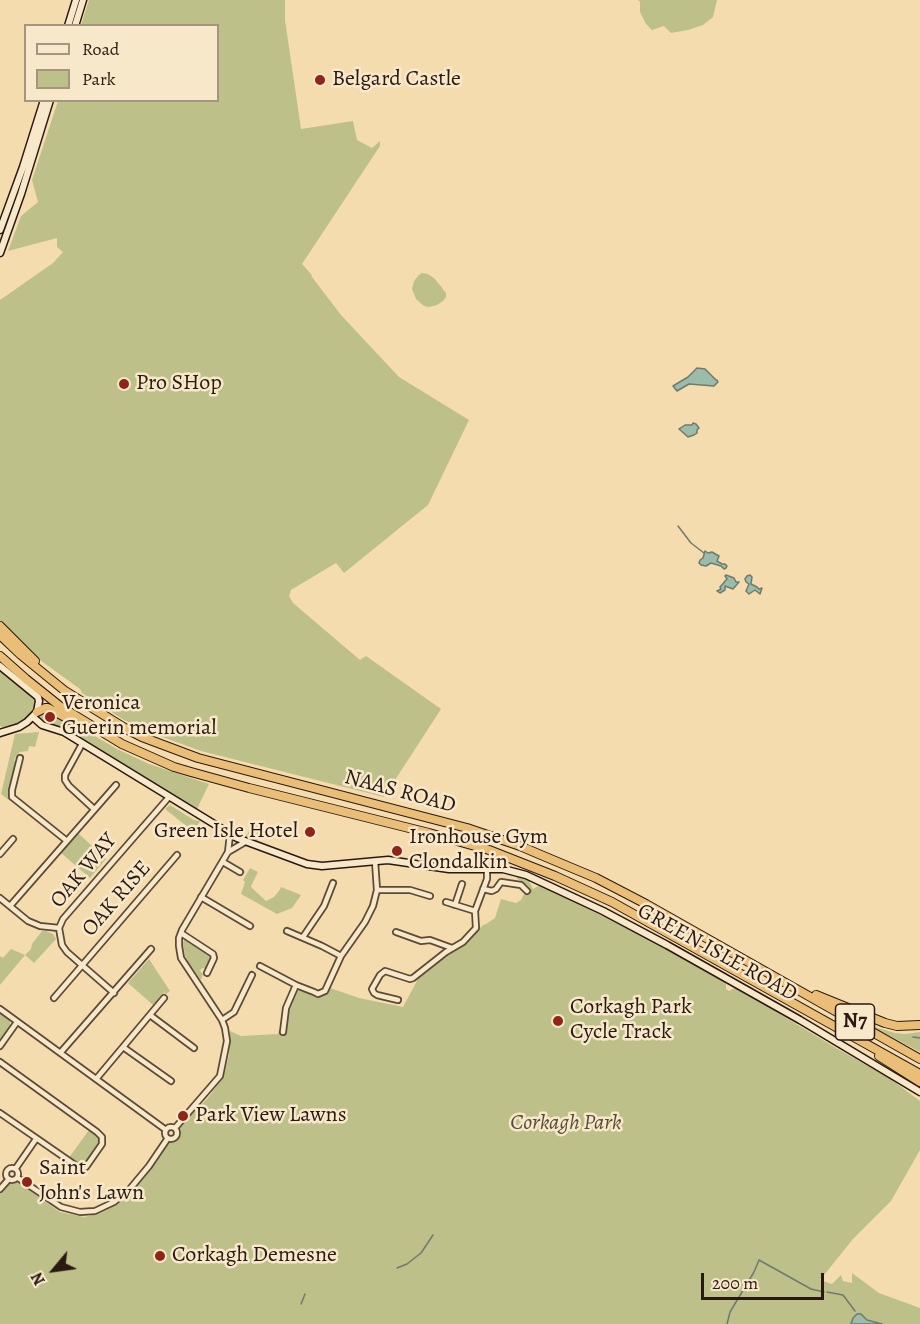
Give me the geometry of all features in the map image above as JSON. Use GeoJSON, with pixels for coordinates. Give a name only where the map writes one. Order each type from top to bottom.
{"type":"FeatureCollection","features":[{"type":"Feature","properties":{"kind":"highway"},"geometry":{"type":"LineString","coordinates":[[0,626],[65,691]]}},
{"type":"Feature","properties":{"kind":"highway","name":"NAAS ROAD"},"geometry":{"type":"LineString","coordinates":[[0,635],[21,656],[65,691],[128,730],[198,758],[434,819],[520,846],[596,878],[920,1059]]}},
{"type":"Feature","properties":{"kind":"highway","name":"NAAS ROAD"},"geometry":{"type":"LineString","coordinates":[[0,656],[59,705],[122,744],[174,767],[249,788],[429,832],[489,850],[525,864],[612,902],[920,1074]]}},
{"type":"Feature","properties":{"kind":"highway"},"geometry":{"type":"LineString","coordinates":[[0,664],[59,705]]}},
{"type":"Feature","properties":{"kind":"highway"},"geometry":{"type":"LineString","coordinates":[[35,714],[48,708],[100,737],[122,744]]}},
{"type":"Feature","properties":{"kind":"highway","name":"N7"},"geometry":{"type":"LineString","coordinates":[[789,985],[885,1023],[904,1026],[920,1024]]}},
{"type":"Feature","properties":{"kind":"highway","name":"N7"},"geometry":{"type":"LineString","coordinates":[[810,1011],[920,1082]]}},
{"type":"Feature","properties":{"kind":"street"},"geometry":{"type":"LineString","coordinates":[[69,24],[76,0]]}},
{"type":"Feature","properties":{"kind":"street"},"geometry":{"type":"LineString","coordinates":[[76,24],[83,0]]}},
{"type":"Feature","properties":{"kind":"street"},"geometry":{"type":"LineString","coordinates":[[0,230],[43,102]]}},
{"type":"Feature","properties":{"kind":"street"},"geometry":{"type":"LineString","coordinates":[[0,253],[49,102]]}},
{"type":"Feature","properties":{"kind":"street"},"geometry":{"type":"LineString","coordinates":[[0,664],[38,697],[39,701],[35,714],[19,727],[0,733]]}},
{"type":"Feature","properties":{"kind":"street"},"geometry":{"type":"LineString","coordinates":[[35,714],[42,725],[59,730],[245,842]]}},
{"type":"Feature","properties":{"kind":"street"},"geometry":{"type":"LineString","coordinates":[[82,744],[64,780],[94,808]]}},
{"type":"Feature","properties":{"kind":"street"},"geometry":{"type":"LineString","coordinates":[[20,758],[12,797],[67,841]]}},
{"type":"Feature","properties":{"kind":"street"},"geometry":{"type":"LineString","coordinates":[[10,906],[116,785]]}},
{"type":"Feature","properties":{"kind":"street","name":"OAK WAY"},"geometry":{"type":"LineString","coordinates":[[114,993],[73,958],[62,945],[59,928],[63,919],[169,797]]}},
{"type":"Feature","properties":{"kind":"street"},"geometry":{"type":"LineString","coordinates":[[175,1128],[220,1076],[227,1041],[223,1022],[183,963],[179,946],[181,933],[228,852],[230,834]]}},
{"type":"Feature","properties":{"kind":"street"},"geometry":{"type":"LineString","coordinates":[[0,854],[13,839]]}},
{"type":"Feature","properties":{"kind":"street"},"geometry":{"type":"LineString","coordinates":[[228,852],[245,842]]}},
{"type":"Feature","properties":{"kind":"street","name":"GREEN ISLE ROAD"},"geometry":{"type":"LineString","coordinates":[[245,842],[316,866],[399,861],[449,869],[503,869],[526,875],[612,916],[783,1010],[920,1092]]}},
{"type":"Feature","properties":{"kind":"street","name":"OAK RISE"},"geometry":{"type":"LineString","coordinates":[[54,998],[177,855]]}},
{"type":"Feature","properties":{"kind":"street"},"geometry":{"type":"LineString","coordinates":[[223,861],[240,872]]}},
{"type":"Feature","properties":{"kind":"street"},"geometry":{"type":"LineString","coordinates":[[260,966],[296,985],[318,994],[322,993],[328,987],[341,956],[365,922],[373,906],[377,890],[375,861]]}},
{"type":"Feature","properties":{"kind":"street"},"geometry":{"type":"LineString","coordinates":[[398,1000],[374,993],[372,989],[380,975],[385,971],[413,978],[446,951],[463,942],[476,928],[475,911],[487,879],[488,869]]}},
{"type":"Feature","properties":{"kind":"street"},"geometry":{"type":"LineString","coordinates":[[483,888],[496,890],[501,882],[521,885],[527,891]]}},
{"type":"Feature","properties":{"kind":"street"},"geometry":{"type":"LineString","coordinates":[[303,937],[324,906],[333,883]]}},
{"type":"Feature","properties":{"kind":"street"},"geometry":{"type":"LineString","coordinates":[[455,905],[462,884]]}},
{"type":"Feature","properties":{"kind":"street"},"geometry":{"type":"LineString","coordinates":[[377,890],[410,890],[430,896]]}},
{"type":"Feature","properties":{"kind":"street"},"geometry":{"type":"LineString","coordinates":[[201,897],[250,926]]}},
{"type":"Feature","properties":{"kind":"street"},"geometry":{"type":"LineString","coordinates":[[0,898],[32,923],[59,928]]}},
{"type":"Feature","properties":{"kind":"street"},"geometry":{"type":"LineString","coordinates":[[447,902],[475,911]]}},
{"type":"Feature","properties":{"kind":"street"},"geometry":{"type":"LineString","coordinates":[[287,931],[341,956]]}},
{"type":"Feature","properties":{"kind":"street"},"geometry":{"type":"LineString","coordinates":[[396,932],[452,948]]}},
{"type":"Feature","properties":{"kind":"street"},"geometry":{"type":"LineString","coordinates":[[181,933],[213,954],[207,973]]}},
{"type":"Feature","properties":{"kind":"street"},"geometry":{"type":"LineString","coordinates":[[61,1052],[152,949]]}},
{"type":"Feature","properties":{"kind":"street"},"geometry":{"type":"LineString","coordinates":[[223,1022],[234,1012],[252,975]]}},
{"type":"Feature","properties":{"kind":"street"},"geometry":{"type":"LineString","coordinates":[[283,1032],[286,1008],[296,985]]}},
{"type":"Feature","properties":{"kind":"street"},"geometry":{"type":"LineString","coordinates":[[97,1078],[164,998]]}},
{"type":"Feature","properties":{"kind":"street"},"geometry":{"type":"LineString","coordinates":[[0,1009],[166,1130]]}},
{"type":"Feature","properties":{"kind":"street"},"geometry":{"type":"LineString","coordinates":[[150,1014],[194,1048]]}},
{"type":"Feature","properties":{"kind":"street"},"geometry":{"type":"LineString","coordinates":[[0,1046],[17,1022]]}},
{"type":"Feature","properties":{"kind":"street"},"geometry":{"type":"LineString","coordinates":[[123,1047],[171,1081]]}},
{"type":"Feature","properties":{"kind":"street"},"geometry":{"type":"LineString","coordinates":[[0,1062],[97,1131],[103,1140],[102,1144],[86,1167],[81,1169],[0,1113]]}},
{"type":"Feature","properties":{"kind":"street"},"geometry":{"type":"LineString","coordinates":[[166,1130],[169,1127],[175,1128]]}},
{"type":"Feature","properties":{"kind":"street"},"geometry":{"type":"LineString","coordinates":[[168,1138],[175,1138],[177,1132],[175,1128]]}},
{"type":"Feature","properties":{"kind":"street"},"geometry":{"type":"LineString","coordinates":[[166,1130],[165,1135],[168,1138]]}},
{"type":"Feature","properties":{"kind":"street"},"geometry":{"type":"LineString","coordinates":[[18,1178],[61,1207],[80,1212],[95,1211],[114,1203],[129,1190],[168,1138]]}},
{"type":"Feature","properties":{"kind":"street"},"geometry":{"type":"LineString","coordinates":[[16,1168],[36,1139]]}},
{"type":"Feature","properties":{"kind":"street"},"geometry":{"type":"LineString","coordinates":[[16,1168],[18,1178]]}},
{"type":"Feature","properties":{"kind":"street"},"geometry":{"type":"LineString","coordinates":[[16,1168],[5,1169],[6,1176],[9,1179],[18,1178]]}},
{"type":"Feature","properties":{"kind":"street"},"geometry":{"type":"LineString","coordinates":[[0,1189],[9,1179]]}},
{"type":"Feature","properties":{"kind":"green space"},"geometry":{"type":"Polygon","coordinates":[[[89,0],[285,0],[285,20],[301,129],[353,121],[357,140],[372,148],[380,141],[380,146],[302,264],[341,315],[399,377],[469,420],[428,505],[344,573],[336,563],[291,590],[289,596],[293,603],[360,660],[366,656],[441,709],[384,797],[201,751],[124,720],[82,693],[80,689],[40,660],[0,621],[0,300],[53,263],[63,252],[57,247],[57,238],[8,251],[21,216],[38,202],[32,180],[58,102],[219,102],[219,24],[81,24],[89,0]]]}},
{"type":"Feature","properties":{"kind":"green space"},"geometry":{"type":"Polygon","coordinates":[[[638,0],[717,0],[713,17],[703,25],[671,33],[664,26],[652,30],[646,24],[640,12],[638,0]]]}},
{"type":"Feature","properties":{"kind":"green space"},"geometry":{"type":"Polygon","coordinates":[[[422,273],[435,279],[446,293],[443,301],[437,305],[424,306],[416,299],[412,289],[414,281],[422,273]]]}},
{"type":"Feature","properties":{"kind":"green space"},"geometry":{"type":"Polygon","coordinates":[[[0,666],[36,696],[37,703],[31,715],[19,724],[4,728],[0,726],[0,666]]]}},
{"type":"Feature","properties":{"kind":"green space"},"geometry":{"type":"Polygon","coordinates":[[[45,711],[52,711],[117,749],[149,764],[209,784],[197,809],[35,718],[45,711]]]}},
{"type":"Feature","properties":{"kind":"green space"},"geometry":{"type":"Polygon","coordinates":[[[39,732],[35,747],[29,746],[28,751],[20,752],[14,760],[17,765],[8,796],[10,801],[1,794],[15,734],[39,732]]]}},
{"type":"Feature","properties":{"kind":"green space"},"geometry":{"type":"Polygon","coordinates":[[[170,805],[194,820],[200,821],[194,832],[165,809],[170,805]]]}},
{"type":"Feature","properties":{"kind":"green space"},"geometry":{"type":"Polygon","coordinates":[[[256,822],[261,831],[257,841],[254,842],[245,837],[256,822]]]}},
{"type":"Feature","properties":{"kind":"green space"},"geometry":{"type":"Polygon","coordinates":[[[77,832],[106,859],[90,878],[60,852],[77,832]]]}},
{"type":"Feature","properties":{"kind":"green space"},"geometry":{"type":"Polygon","coordinates":[[[250,868],[258,872],[251,886],[266,901],[274,897],[281,887],[301,895],[292,908],[277,914],[241,894],[245,882],[243,880],[250,868]]]}},
{"type":"Feature","properties":{"kind":"green space","name":"Corkagh Park"},"geometry":{"type":"Polygon","coordinates":[[[516,878],[529,881],[533,889],[540,885],[646,938],[724,982],[729,991],[735,988],[889,1078],[920,1101],[920,1150],[891,1201],[853,1239],[820,1280],[832,1284],[841,1275],[843,1281],[852,1283],[852,1273],[879,1293],[920,1308],[920,1324],[0,1324],[0,1194],[9,1183],[17,1182],[60,1212],[84,1217],[101,1213],[118,1204],[151,1167],[166,1142],[173,1142],[178,1137],[180,1126],[207,1099],[224,1076],[229,1055],[230,1031],[241,1036],[278,1034],[279,1030],[285,1031],[288,1008],[296,992],[300,990],[321,995],[330,988],[359,998],[403,1007],[418,979],[473,936],[483,925],[495,918],[501,899],[516,903],[524,894],[531,891],[528,886],[516,878]]]}},
{"type":"Feature","properties":{"kind":"green space"},"geometry":{"type":"Polygon","coordinates":[[[42,931],[53,934],[56,939],[34,963],[25,955],[42,931]]]}},
{"type":"Feature","properties":{"kind":"green space"},"geometry":{"type":"Polygon","coordinates":[[[184,940],[212,955],[206,969],[202,968],[200,971],[203,974],[201,980],[185,955],[184,940]]]}},
{"type":"Feature","properties":{"kind":"green space"},"geometry":{"type":"Polygon","coordinates":[[[11,949],[25,955],[0,985],[0,956],[3,958],[11,949]]]}},
{"type":"Feature","properties":{"kind":"green space"},"geometry":{"type":"Polygon","coordinates":[[[149,959],[170,991],[166,994],[164,992],[153,1005],[128,983],[149,959]]]}},
{"type":"Feature","properties":{"kind":"green space"},"geometry":{"type":"Polygon","coordinates":[[[0,1013],[10,1021],[10,1026],[0,1039],[0,1013]]]}},
{"type":"Feature","properties":{"kind":"green space"},"geometry":{"type":"Polygon","coordinates":[[[861,1021],[895,1033],[920,1032],[920,1052],[861,1021]]]}},
{"type":"Feature","properties":{"kind":"green space"},"geometry":{"type":"Polygon","coordinates":[[[89,1130],[98,1137],[99,1142],[84,1164],[78,1165],[68,1159],[89,1130]]]}},
{"type":"Feature","properties":{"kind":"shaded area"},"geometry":{"type":"Polygon","coordinates":[[[697,368],[705,369],[718,382],[714,386],[689,384],[677,391],[673,386],[697,368]]]}},
{"type":"Feature","properties":{"kind":"shaded area"},"geometry":{"type":"Polygon","coordinates":[[[693,423],[699,428],[694,435],[688,437],[679,429],[685,425],[692,425],[693,423]]]}},
{"type":"Feature","properties":{"kind":"shaded area"},"geometry":{"type":"Polygon","coordinates":[[[705,551],[719,556],[717,561],[725,564],[726,568],[711,563],[706,566],[701,565],[699,563],[705,551]]]}},
{"type":"Feature","properties":{"kind":"shaded area"},"geometry":{"type":"Polygon","coordinates":[[[726,575],[739,582],[733,589],[725,586],[725,590],[720,593],[717,591],[727,579],[726,575]]]}},
{"type":"Feature","properties":{"kind":"shaded area"},"geometry":{"type":"Polygon","coordinates":[[[750,575],[751,584],[759,589],[762,588],[760,594],[755,590],[749,594],[746,591],[749,584],[745,579],[750,575]]]}},
{"type":"Feature","properties":{"kind":"shaded area"},"geometry":{"type":"Polygon","coordinates":[[[857,1314],[861,1314],[867,1320],[882,1324],[851,1324],[857,1314]]]}},
{"type":"Feature","properties":{"kind":"waterway"},"geometry":{"type":"LineString","coordinates":[[678,526],[691,543],[704,553]]}},
{"type":"Feature","properties":{"kind":"waterway"},"geometry":{"type":"LineString","coordinates":[[913,1037],[920,1038]]}},
{"type":"Feature","properties":{"kind":"waterway"},"geometry":{"type":"LineString","coordinates":[[397,1268],[407,1264],[421,1253],[433,1235]]}},
{"type":"Feature","properties":{"kind":"waterway"},"geometry":{"type":"LineString","coordinates":[[727,1324],[730,1312],[759,1260],[811,1289],[824,1292]]}},
{"type":"Feature","properties":{"kind":"waterway"},"geometry":{"type":"LineString","coordinates":[[827,1292],[843,1295],[855,1311]]}},
{"type":"Feature","properties":{"kind":"waterway"},"geometry":{"type":"LineString","coordinates":[[301,1304],[305,1294]]}},
{"type":"Feature","properties":{"kind":"place","name":"Belgard Castle"},"geometry":{"type":"Point","coordinates":[320,80]}},
{"type":"Feature","properties":{"kind":"place","name":"Pro SHop"},"geometry":{"type":"Point","coordinates":[124,384]}},
{"type":"Feature","properties":{"kind":"place","name":"Veronica Guerin memorial"},"geometry":{"type":"Point","coordinates":[50,717]}},
{"type":"Feature","properties":{"kind":"place","name":"Green Isle Hotel"},"geometry":{"type":"Point","coordinates":[310,832]}},
{"type":"Feature","properties":{"kind":"place","name":"Ironhouse Gym Clondalkin"},"geometry":{"type":"Point","coordinates":[397,851]}},
{"type":"Feature","properties":{"kind":"place","name":"Corkagh Park Cycle Track"},"geometry":{"type":"Point","coordinates":[558,1021]}},
{"type":"Feature","properties":{"kind":"place","name":"Park View Lawns"},"geometry":{"type":"Point","coordinates":[183,1116]}},
{"type":"Feature","properties":{"kind":"place","name":"Saint John's Lawn"},"geometry":{"type":"Point","coordinates":[27,1182]}},
{"type":"Feature","properties":{"kind":"place","name":"Corkagh Demesne"},"geometry":{"type":"Point","coordinates":[160,1256]}}]}
